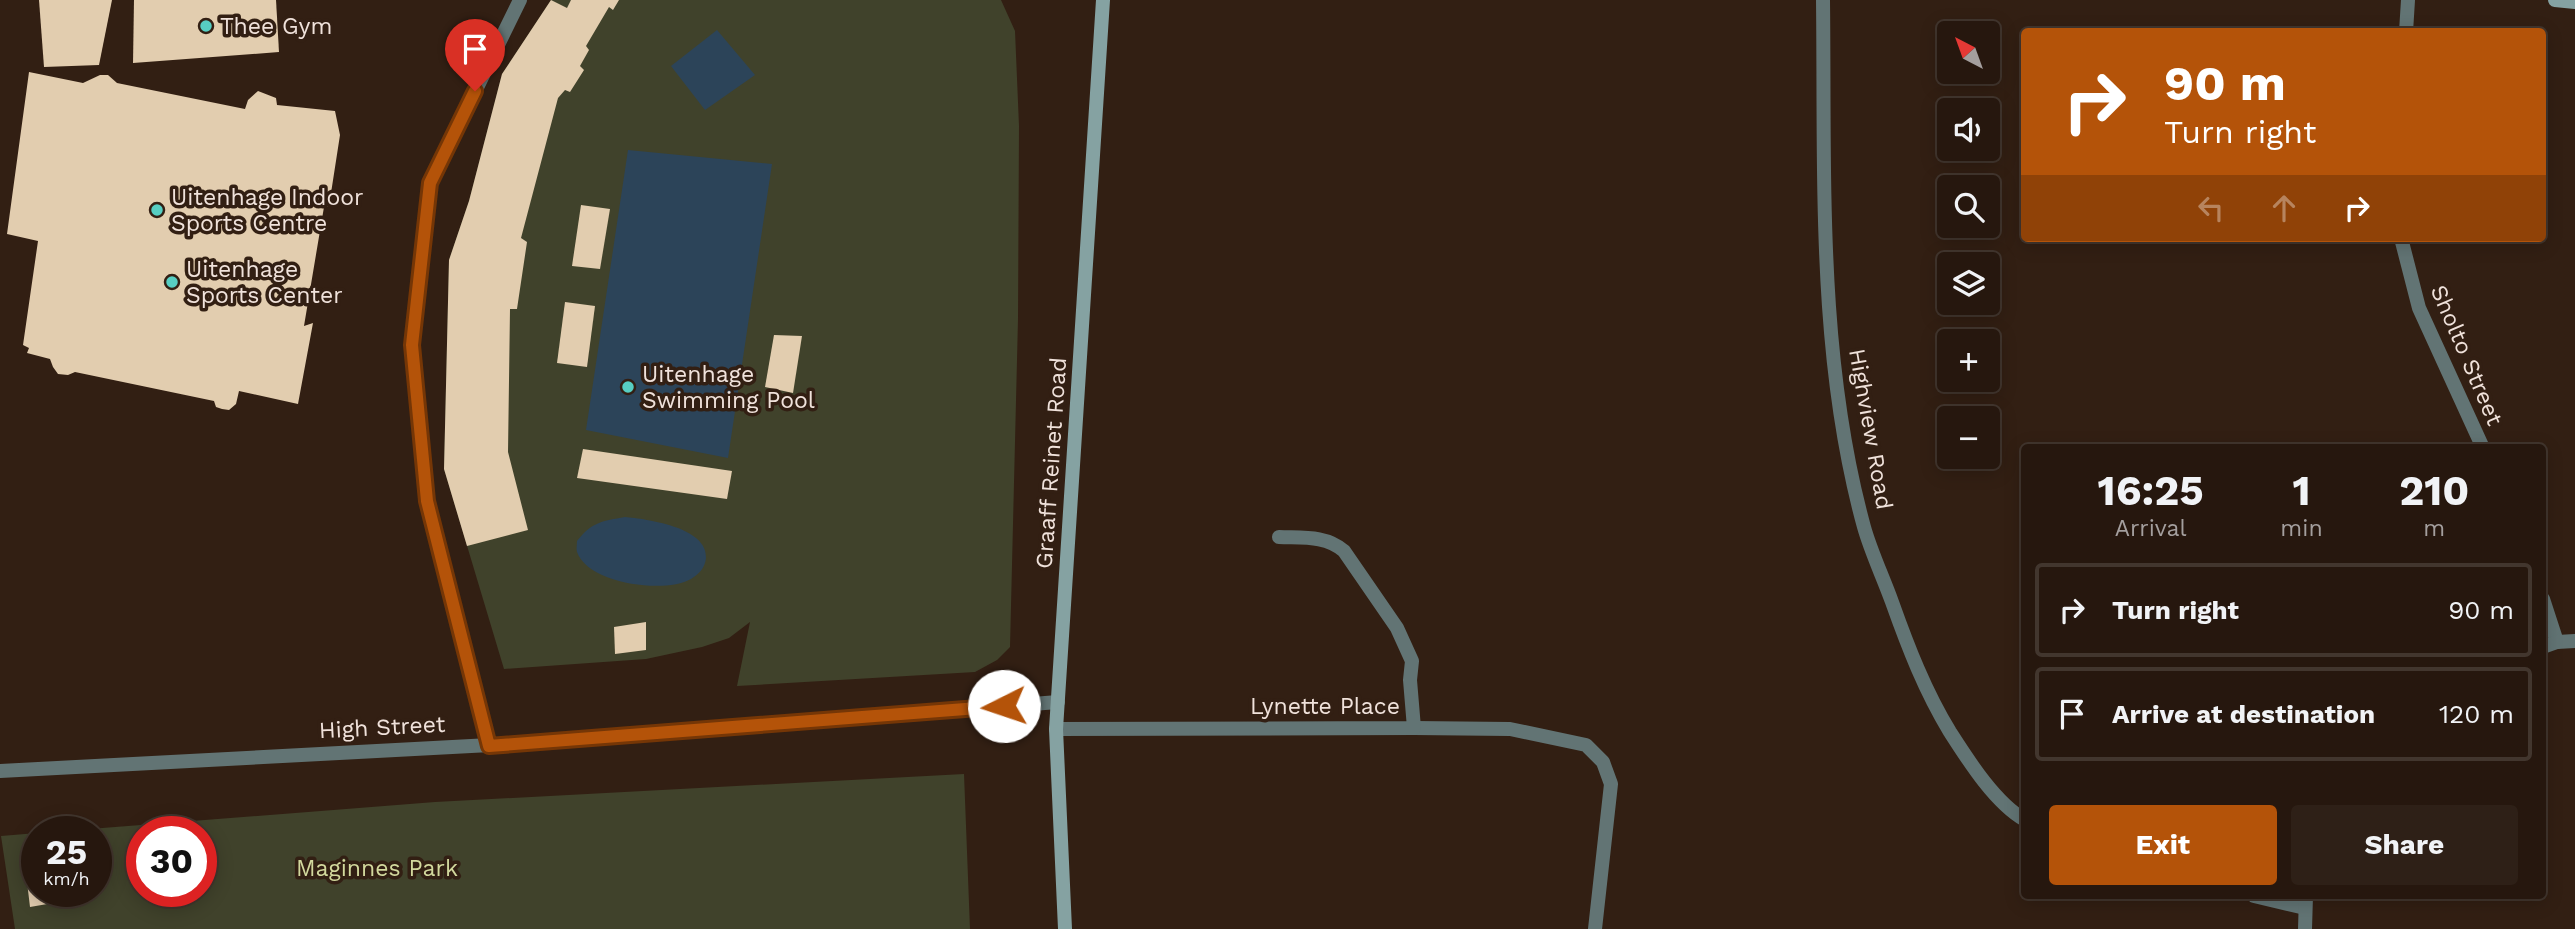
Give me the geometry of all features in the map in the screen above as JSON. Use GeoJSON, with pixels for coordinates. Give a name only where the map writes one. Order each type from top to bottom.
{"type":"FeatureCollection","features":[{"type":"Feature","properties":{"kind":"main road","name":"Graaff Reinet Road"},"geometry":{"type":"LineString","coordinates":[[1065,929],[1056,729],[1103,0]]}},
{"type":"Feature","properties":{"kind":"main road"},"geometry":{"type":"LineString","coordinates":[[2555,0],[2575,2]]}},
{"type":"Feature","properties":{"kind":"street"},"geometry":{"type":"LineString","coordinates":[[489,746],[427,501],[412,345],[430,183],[520,0]]}},
{"type":"Feature","properties":{"kind":"street","name":"Highview Road"},"geometry":{"type":"LineString","coordinates":[[1823,0],[1826,242],[1830,319],[1842,422],[1865,528],[1917,672],[1940,716],[1976,774],[2021,816]]}},
{"type":"Feature","properties":{"kind":"street"},"geometry":{"type":"LineString","coordinates":[[2406,28],[2408,0]]}},
{"type":"Feature","properties":{"kind":"street","name":"Sholto Street"},"geometry":{"type":"LineString","coordinates":[[2402,242],[2419,308],[2481,444]]}},
{"type":"Feature","properties":{"kind":"street","name":"Lynette Place"},"geometry":{"type":"LineString","coordinates":[[1056,729],[1414,728],[1412,662],[1397,628],[1344,551],[1322,538],[1279,537]]}},
{"type":"Feature","properties":{"kind":"street"},"geometry":{"type":"LineString","coordinates":[[2546,618],[2550,644],[2575,641]]}},
{"type":"Feature","properties":{"kind":"street","name":"High Street"},"geometry":{"type":"LineString","coordinates":[[0,771],[489,746],[1058,702]]}},
{"type":"Feature","properties":{"kind":"street"},"geometry":{"type":"LineString","coordinates":[[1414,728],[1510,729],[1586,745],[1604,761],[1611,784],[1595,929]]}},
{"type":"Feature","properties":{"kind":"street"},"geometry":{"type":"LineString","coordinates":[[2280,899],[2306,902],[2305,929]]}},
{"type":"Feature","properties":{"kind":"green space","name":"Uitenhage Swimming Pool"},"geometry":{"type":"Polygon","coordinates":[[[551,0],[1001,0],[1015,31],[1019,126],[1018,319],[1010,647],[997,660],[975,672],[737,686],[750,622],[729,638],[702,647],[646,659],[504,669],[444,469],[449,260],[469,201],[502,74],[551,0]]]}},
{"type":"Feature","properties":{"kind":"green space","name":"Maginnes Park"},"geometry":{"type":"Polygon","coordinates":[[[964,774],[970,929],[15,929],[1,836],[21,834],[21,907],[112,907],[112,827],[126,826],[126,907],[217,907],[217,819],[435,802],[964,774]]]}},
{"type":"Feature","properties":{"kind":"water"},"geometry":{"type":"Polygon","coordinates":[[[717,30],[755,75],[705,110],[671,66],[717,30]]]}},
{"type":"Feature","properties":{"kind":"water"},"geometry":{"type":"Polygon","coordinates":[[[628,150],[772,164],[728,458],[586,430],[628,150]]]}},
{"type":"Feature","properties":{"kind":"water"},"geometry":{"type":"Polygon","coordinates":[[[625,517],[660,523],[687,532],[704,547],[706,558],[703,568],[691,579],[664,586],[628,583],[596,572],[584,563],[577,552],[577,541],[598,523],[625,517]]]}},
{"type":"Feature","properties":{"kind":"building"},"geometry":{"type":"Polygon","coordinates":[[[39,0],[112,0],[99,65],[44,67],[39,0]]]}},
{"type":"Feature","properties":{"kind":"building","name":"Thee Gym"},"geometry":{"type":"Polygon","coordinates":[[[134,0],[276,0],[279,52],[133,63],[134,0]]]}},
{"type":"Feature","properties":{"kind":"building"},"geometry":{"type":"Polygon","coordinates":[[[551,0],[567,8],[571,0],[619,0],[613,10],[609,7],[586,46],[589,50],[580,66],[584,70],[570,92],[565,90],[558,98],[521,238],[527,242],[517,309],[510,309],[508,452],[528,530],[467,546],[444,469],[449,260],[469,201],[502,74],[551,0]]]}},
{"type":"Feature","properties":{"kind":"building","name":"Uitenhage Sports Center"},"geometry":{"type":"Polygon","coordinates":[[[29,72],[83,83],[100,75],[108,75],[117,83],[245,109],[248,100],[258,91],[276,98],[277,105],[335,111],[340,135],[329,206],[324,207],[304,326],[313,323],[298,404],[239,391],[236,404],[229,410],[222,409],[216,407],[214,401],[75,372],[68,375],[58,374],[50,359],[27,353],[29,348],[23,345],[38,241],[7,234],[29,72]]]}},
{"type":"Feature","properties":{"kind":"building"},"geometry":{"type":"Polygon","coordinates":[[[581,205],[610,209],[600,269],[572,266],[581,205]]]}},
{"type":"Feature","properties":{"kind":"building"},"geometry":{"type":"Polygon","coordinates":[[[565,302],[595,306],[587,367],[557,363],[565,302]]]}},
{"type":"Feature","properties":{"kind":"building"},"geometry":{"type":"Polygon","coordinates":[[[774,335],[802,336],[793,393],[765,387],[774,335]]]}},
{"type":"Feature","properties":{"kind":"building"},"geometry":{"type":"Polygon","coordinates":[[[583,449],[732,471],[727,499],[577,478],[583,449]]]}},
{"type":"Feature","properties":{"kind":"building"},"geometry":{"type":"Polygon","coordinates":[[[646,622],[646,650],[615,654],[614,627],[646,622]]]}},
{"type":"Feature","properties":{"kind":"place","name":"Thee Gym"},"geometry":{"type":"Point","coordinates":[206,26]}},
{"type":"Feature","properties":{"kind":"place","name":"Uitenhage Indoor Sports Centre"},"geometry":{"type":"Point","coordinates":[157,210]}},
{"type":"Feature","properties":{"kind":"place","name":"Uitenhage Sports Center"},"geometry":{"type":"Point","coordinates":[172,282]}},
{"type":"Feature","properties":{"kind":"place","name":"Uitenhage Swimming Pool"},"geometry":{"type":"Point","coordinates":[628,387]}},
{"type":"Feature","properties":{"kind":"route"},"geometry":{"type":"LineString","coordinates":[[475,91],[430,183],[412,345],[427,501],[489,746],[1004,706]]}}]}
